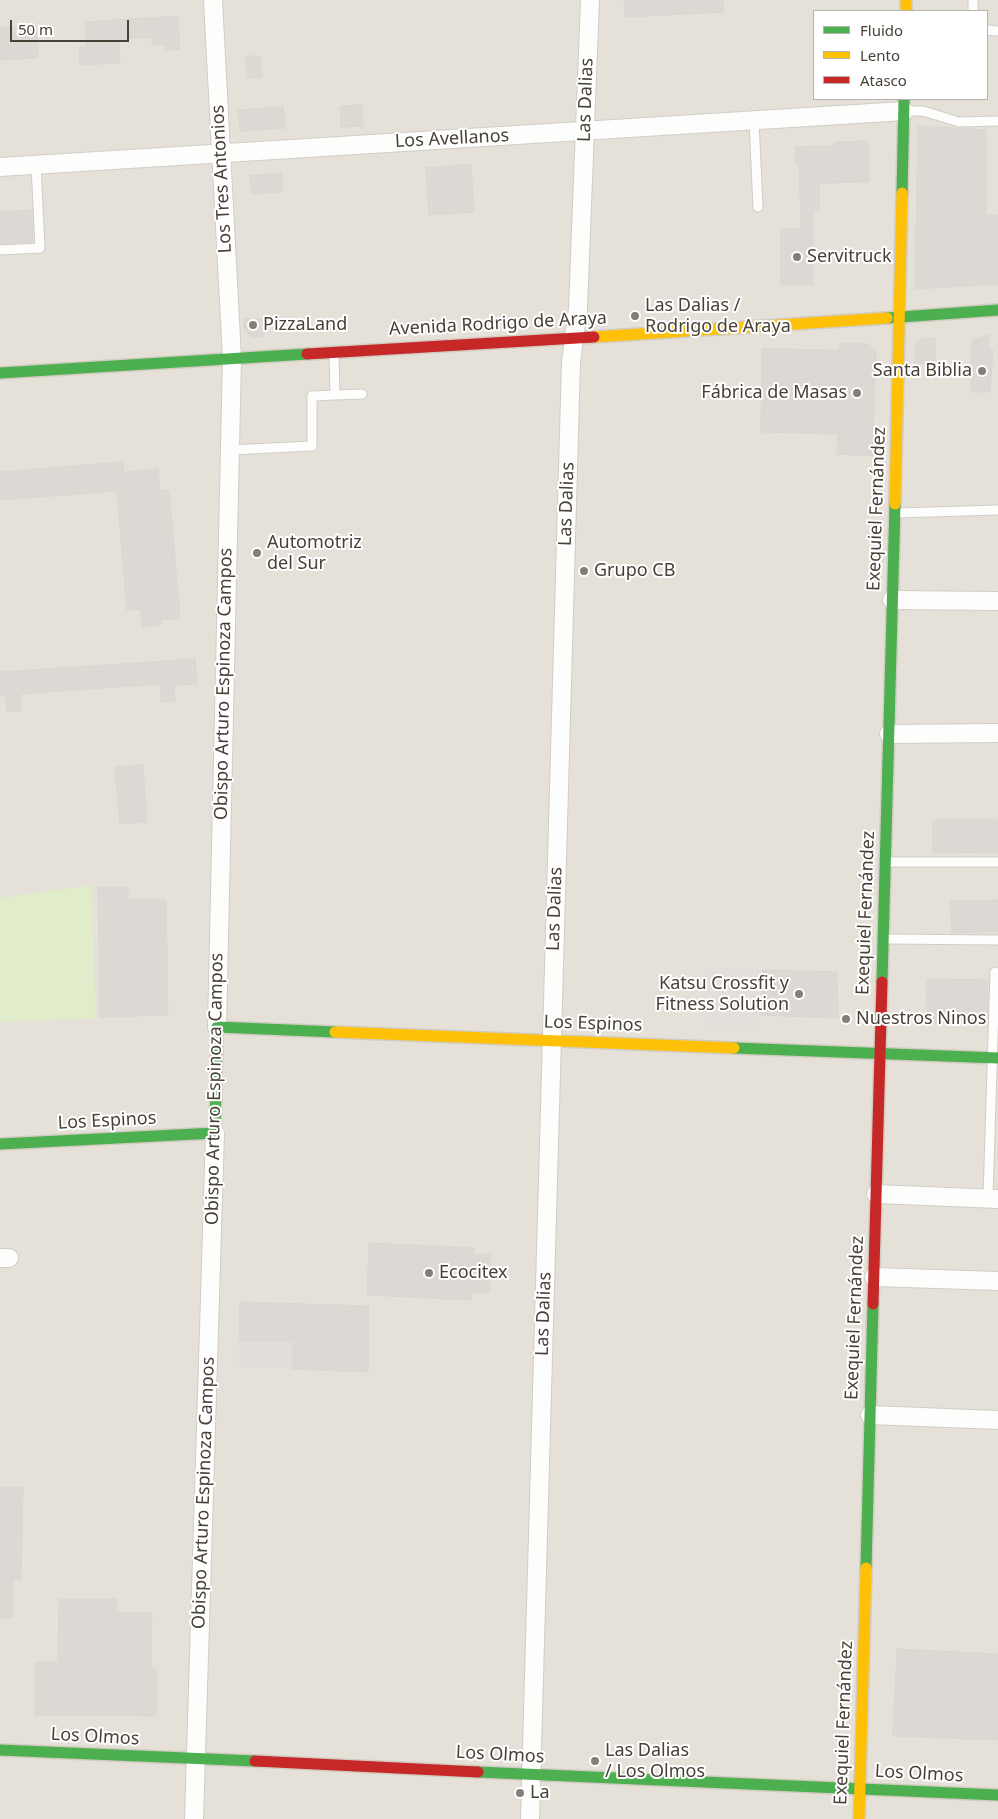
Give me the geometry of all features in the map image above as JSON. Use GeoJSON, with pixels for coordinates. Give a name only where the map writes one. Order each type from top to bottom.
{"type":"FeatureCollection","features":[{"type":"Feature","properties":{"kind":"street","name":"Los Tres Antonios"},"geometry":{"type":"LineString","coordinates":[[213,0],[232,358]]}},
{"type":"Feature","properties":{"kind":"street","name":"Las Dalias"},"geometry":{"type":"LineString","coordinates":[[530,1819],[571,362],[578,308],[590,0]]}},
{"type":"Feature","properties":{"kind":"street","name":"Los Avellanos"},"geometry":{"type":"LineString","coordinates":[[0,167],[754,120],[904,105]]}},
{"type":"Feature","properties":{"kind":"street","name":"Exequiel Fernández"},"geometry":{"type":"LineString","coordinates":[[859,1819],[895,513],[904,105]]}},
{"type":"Feature","properties":{"kind":"street","name":"Avenida Rodrigo de Araya"},"geometry":{"type":"LineString","coordinates":[[0,373],[998,310]]}},
{"type":"Feature","properties":{"kind":"street","name":"Obispo Arturo Espinoza Campos"},"geometry":{"type":"LineString","coordinates":[[194,1819],[215,1133],[232,358]]}},
{"type":"Feature","properties":{"kind":"street"},"geometry":{"type":"LineString","coordinates":[[892,600],[998,602]]}},
{"type":"Feature","properties":{"kind":"street"},"geometry":{"type":"LineString","coordinates":[[889,734],[998,733]]}},
{"type":"Feature","properties":{"kind":"street","name":"Los Espinos"},"geometry":{"type":"LineString","coordinates":[[217,1027],[995,1058]]}},
{"type":"Feature","properties":{"kind":"street","name":"Los Espinos"},"geometry":{"type":"LineString","coordinates":[[0,1144],[215,1133]]}},
{"type":"Feature","properties":{"kind":"street"},"geometry":{"type":"LineString","coordinates":[[876,1194],[993,1199]]}},
{"type":"Feature","properties":{"kind":"street"},"geometry":{"type":"LineString","coordinates":[[874,1277],[998,1281]]}},
{"type":"Feature","properties":{"kind":"street"},"geometry":{"type":"LineString","coordinates":[[870,1415],[998,1420]]}},
{"type":"Feature","properties":{"kind":"street","name":"Los Olmos"},"geometry":{"type":"LineString","coordinates":[[0,1750],[998,1796]]}},
{"type":"Feature","properties":{"kind":"lane"},"geometry":{"type":"LineString","coordinates":[[904,105],[959,122],[998,121]]}},
{"type":"Feature","properties":{"kind":"lane"},"geometry":{"type":"LineString","coordinates":[[754,120],[758,207]]}},
{"type":"Feature","properties":{"kind":"lane"},"geometry":{"type":"LineString","coordinates":[[0,250],[40,248],[36,164]]}},
{"type":"Feature","properties":{"kind":"lane"},"geometry":{"type":"LineString","coordinates":[[334,352],[335,395]]}},
{"type":"Feature","properties":{"kind":"lane"},"geometry":{"type":"LineString","coordinates":[[230,450],[312,446],[312,396],[362,394]]}},
{"type":"Feature","properties":{"kind":"lane"},"geometry":{"type":"LineString","coordinates":[[895,513],[998,510]]}},
{"type":"Feature","properties":{"kind":"lane"},"geometry":{"type":"LineString","coordinates":[[885,862],[998,862]]}},
{"type":"Feature","properties":{"kind":"lane"},"geometry":{"type":"LineString","coordinates":[[883,939],[998,940]]}},
{"type":"Feature","properties":{"kind":"lane"},"geometry":{"type":"LineString","coordinates":[[993,1199],[995,972]]}},
{"type":"Feature","properties":{"kind":"shaded area"},"geometry":{"type":"Polygon","coordinates":[[[0,0],[998,0],[998,1819],[0,1819],[0,0]]]}},
{"type":"Feature","properties":{"kind":"shaded area"},"geometry":{"type":"Polygon","coordinates":[[[704,967],[758,968],[757,1031],[701,1029],[704,967]]]}},
{"type":"Feature","properties":{"kind":"shaded area"},"geometry":{"type":"Polygon","coordinates":[[[239,1340],[293,1341],[293,1369],[239,1368],[239,1340]]]}},
{"type":"Feature","properties":{"kind":"green space"},"geometry":{"type":"Polygon","coordinates":[[[91,885],[96,1018],[0,1022],[0,898],[91,885]]]}},
{"type":"Feature","properties":{"kind":"building"},"geometry":{"type":"Polygon","coordinates":[[[624,0],[723,0],[724,12],[625,17],[624,0]]]}},
{"type":"Feature","properties":{"kind":"building"},"geometry":{"type":"Polygon","coordinates":[[[178,16],[180,49],[166,50],[166,44],[152,45],[152,37],[119,39],[120,63],[80,65],[79,47],[86,47],[85,22],[178,16]]]}},
{"type":"Feature","properties":{"kind":"building"},"geometry":{"type":"Polygon","coordinates":[[[36,26],[38,58],[0,60],[0,28],[36,26]]]}},
{"type":"Feature","properties":{"kind":"building"},"geometry":{"type":"Polygon","coordinates":[[[246,56],[260,56],[262,77],[247,78],[246,56]]]}},
{"type":"Feature","properties":{"kind":"building"},"geometry":{"type":"Polygon","coordinates":[[[362,105],[363,126],[341,127],[340,106],[362,105]]]}},
{"type":"Feature","properties":{"kind":"building"},"geometry":{"type":"Polygon","coordinates":[[[283,107],[285,128],[240,131],[238,110],[283,107]]]}},
{"type":"Feature","properties":{"kind":"building"},"geometry":{"type":"Polygon","coordinates":[[[918,126],[986,130],[986,215],[998,215],[998,284],[915,289],[918,126]]]}},
{"type":"Feature","properties":{"kind":"building"},"geometry":{"type":"Polygon","coordinates":[[[868,141],[869,182],[819,183],[819,209],[813,209],[813,285],[781,285],[781,229],[801,229],[799,163],[796,163],[795,147],[834,146],[834,142],[868,141]]]}},
{"type":"Feature","properties":{"kind":"building"},"geometry":{"type":"Polygon","coordinates":[[[471,164],[474,212],[429,215],[426,168],[471,164]]]}},
{"type":"Feature","properties":{"kind":"building"},"geometry":{"type":"Polygon","coordinates":[[[281,173],[283,192],[252,194],[250,176],[281,173]]]}},
{"type":"Feature","properties":{"kind":"building"},"geometry":{"type":"Polygon","coordinates":[[[32,210],[33,242],[0,244],[0,212],[32,210]]]}},
{"type":"Feature","properties":{"kind":"building","name":"PizzaLand"},"geometry":{"type":"Polygon","coordinates":[[[244,319],[263,319],[263,337],[252,337],[244,330],[244,319]]]}},
{"type":"Feature","properties":{"kind":"building","name":"Santa Biblia"},"geometry":{"type":"Polygon","coordinates":[[[989,335],[989,350],[993,350],[990,392],[971,392],[972,340],[989,335]]]}},
{"type":"Feature","properties":{"kind":"building"},"geometry":{"type":"Polygon","coordinates":[[[923,338],[935,338],[936,364],[915,364],[915,346],[923,338]]]}},
{"type":"Feature","properties":{"kind":"building"},"geometry":{"type":"Polygon","coordinates":[[[840,343],[868,344],[876,352],[872,456],[837,454],[838,434],[761,432],[762,349],[839,350],[840,343]]]}},
{"type":"Feature","properties":{"kind":"building"},"geometry":{"type":"Polygon","coordinates":[[[123,462],[124,472],[158,469],[160,491],[169,490],[180,618],[161,620],[161,625],[142,627],[141,609],[127,610],[117,491],[0,500],[0,472],[123,462]]]}},
{"type":"Feature","properties":{"kind":"building"},"geometry":{"type":"Polygon","coordinates":[[[195,659],[197,684],[174,685],[175,701],[161,702],[160,684],[20,694],[21,711],[7,712],[6,696],[0,696],[0,672],[195,659]]]}},
{"type":"Feature","properties":{"kind":"building"},"geometry":{"type":"Polygon","coordinates":[[[143,765],[147,822],[120,824],[115,767],[143,765]]]}},
{"type":"Feature","properties":{"kind":"building"},"geometry":{"type":"Polygon","coordinates":[[[933,820],[998,820],[998,852],[933,853],[933,820]]]}},
{"type":"Feature","properties":{"kind":"building"},"geometry":{"type":"Polygon","coordinates":[[[98,887],[128,887],[128,900],[166,900],[168,1015],[100,1017],[98,887]]]}},
{"type":"Feature","properties":{"kind":"building"},"geometry":{"type":"Polygon","coordinates":[[[998,900],[998,931],[952,933],[950,901],[998,900]]]}},
{"type":"Feature","properties":{"kind":"building","name":"Katsu Crossfit y Fitness Solution"},"geometry":{"type":"Polygon","coordinates":[[[763,970],[837,972],[838,1018],[760,1015],[763,970]]]}},
{"type":"Feature","properties":{"kind":"building"},"geometry":{"type":"Polygon","coordinates":[[[927,979],[988,980],[987,1024],[926,1023],[927,979]]]}},
{"type":"Feature","properties":{"kind":"building","name":"Ecocitex"},"geometry":{"type":"Polygon","coordinates":[[[369,1243],[474,1248],[474,1254],[491,1255],[489,1293],[472,1292],[472,1300],[367,1295],[369,1243]]]}},
{"type":"Feature","properties":{"kind":"building"},"geometry":{"type":"Polygon","coordinates":[[[240,1302],[369,1306],[368,1372],[293,1369],[293,1341],[239,1340],[240,1302]]]}},
{"type":"Feature","properties":{"kind":"building"},"geometry":{"type":"Polygon","coordinates":[[[0,1487],[23,1487],[21,1579],[13,1579],[12,1618],[0,1618],[0,1487]]]}},
{"type":"Feature","properties":{"kind":"building"},"geometry":{"type":"Polygon","coordinates":[[[59,1599],[116,1599],[116,1612],[152,1613],[151,1668],[156,1668],[156,1716],[35,1715],[35,1662],[58,1662],[59,1599]]]}},
{"type":"Feature","properties":{"kind":"building"},"geometry":{"type":"Polygon","coordinates":[[[897,1649],[998,1654],[998,1740],[893,1736],[897,1649]]]}},
{"type":"Feature","properties":{"kind":"traffic: fast"},"geometry":{"type":"LineString","coordinates":[[902,193],[904,100]]}},
{"type":"Feature","properties":{"kind":"traffic: fast"},"geometry":{"type":"LineString","coordinates":[[887,318],[998,310]]}},
{"type":"Feature","properties":{"kind":"traffic: fast"},"geometry":{"type":"LineString","coordinates":[[0,373],[307,354]]}},
{"type":"Feature","properties":{"kind":"traffic: fast"},"geometry":{"type":"LineString","coordinates":[[882,982],[895,504]]}},
{"type":"Feature","properties":{"kind":"traffic: fast"},"geometry":{"type":"LineString","coordinates":[[0,1144],[215,1133],[217,1027],[335,1032]]}},
{"type":"Feature","properties":{"kind":"traffic: fast"},"geometry":{"type":"LineString","coordinates":[[734,1048],[998,1058]]}},
{"type":"Feature","properties":{"kind":"traffic: fast"},"geometry":{"type":"LineString","coordinates":[[866,1568],[873,1304]]}},
{"type":"Feature","properties":{"kind":"traffic: fast"},"geometry":{"type":"LineString","coordinates":[[0,1750],[255,1761]]}},
{"type":"Feature","properties":{"kind":"traffic: fast"},"geometry":{"type":"LineString","coordinates":[[478,1772],[998,1795]]}},
{"type":"Feature","properties":{"kind":"traffic: slow"},"geometry":{"type":"LineString","coordinates":[[906,0],[906,10]]}},
{"type":"Feature","properties":{"kind":"traffic: slow"},"geometry":{"type":"LineString","coordinates":[[895,504],[902,193]]}},
{"type":"Feature","properties":{"kind":"traffic: slow"},"geometry":{"type":"LineString","coordinates":[[594,337],[887,318]]}},
{"type":"Feature","properties":{"kind":"traffic: slow"},"geometry":{"type":"LineString","coordinates":[[335,1032],[734,1048]]}},
{"type":"Feature","properties":{"kind":"traffic: slow"},"geometry":{"type":"LineString","coordinates":[[859,1819],[866,1568]]}},
{"type":"Feature","properties":{"kind":"traffic: jam"},"geometry":{"type":"LineString","coordinates":[[307,354],[594,337]]}},
{"type":"Feature","properties":{"kind":"traffic: jam"},"geometry":{"type":"LineString","coordinates":[[873,1304],[882,982]]}},
{"type":"Feature","properties":{"kind":"traffic: jam"},"geometry":{"type":"LineString","coordinates":[[255,1761],[478,1772]]}},
{"type":"Feature","properties":{"kind":"place","name":"Servitruck"},"geometry":{"type":"Point","coordinates":[797,257]}},
{"type":"Feature","properties":{"kind":"place","name":"Las Dalias / Rodrigo de Araya"},"geometry":{"type":"Point","coordinates":[635,316]}},
{"type":"Feature","properties":{"kind":"place","name":"PizzaLand"},"geometry":{"type":"Point","coordinates":[253,325]}},
{"type":"Feature","properties":{"kind":"place","name":"Santa Biblia"},"geometry":{"type":"Point","coordinates":[982,371]}},
{"type":"Feature","properties":{"kind":"place","name":"Fábrica de Masas"},"geometry":{"type":"Point","coordinates":[857,393]}},
{"type":"Feature","properties":{"kind":"place","name":"Automotriz del Sur"},"geometry":{"type":"Point","coordinates":[257,553]}},
{"type":"Feature","properties":{"kind":"place","name":"Grupo CB"},"geometry":{"type":"Point","coordinates":[584,571]}},
{"type":"Feature","properties":{"kind":"place","name":"Katsu Crossfit y Fitness Solution"},"geometry":{"type":"Point","coordinates":[799,994]}},
{"type":"Feature","properties":{"kind":"place","name":"Nuestros Ninos"},"geometry":{"type":"Point","coordinates":[846,1019]}},
{"type":"Feature","properties":{"kind":"place","name":"Ecocitex"},"geometry":{"type":"Point","coordinates":[429,1273]}},
{"type":"Feature","properties":{"kind":"place","name":"Las Dalias / Los Olmos"},"geometry":{"type":"Point","coordinates":[595,1761]}},
{"type":"Feature","properties":{"kind":"place","name":"La"},"geometry":{"type":"Point","coordinates":[520,1793]}}]}
